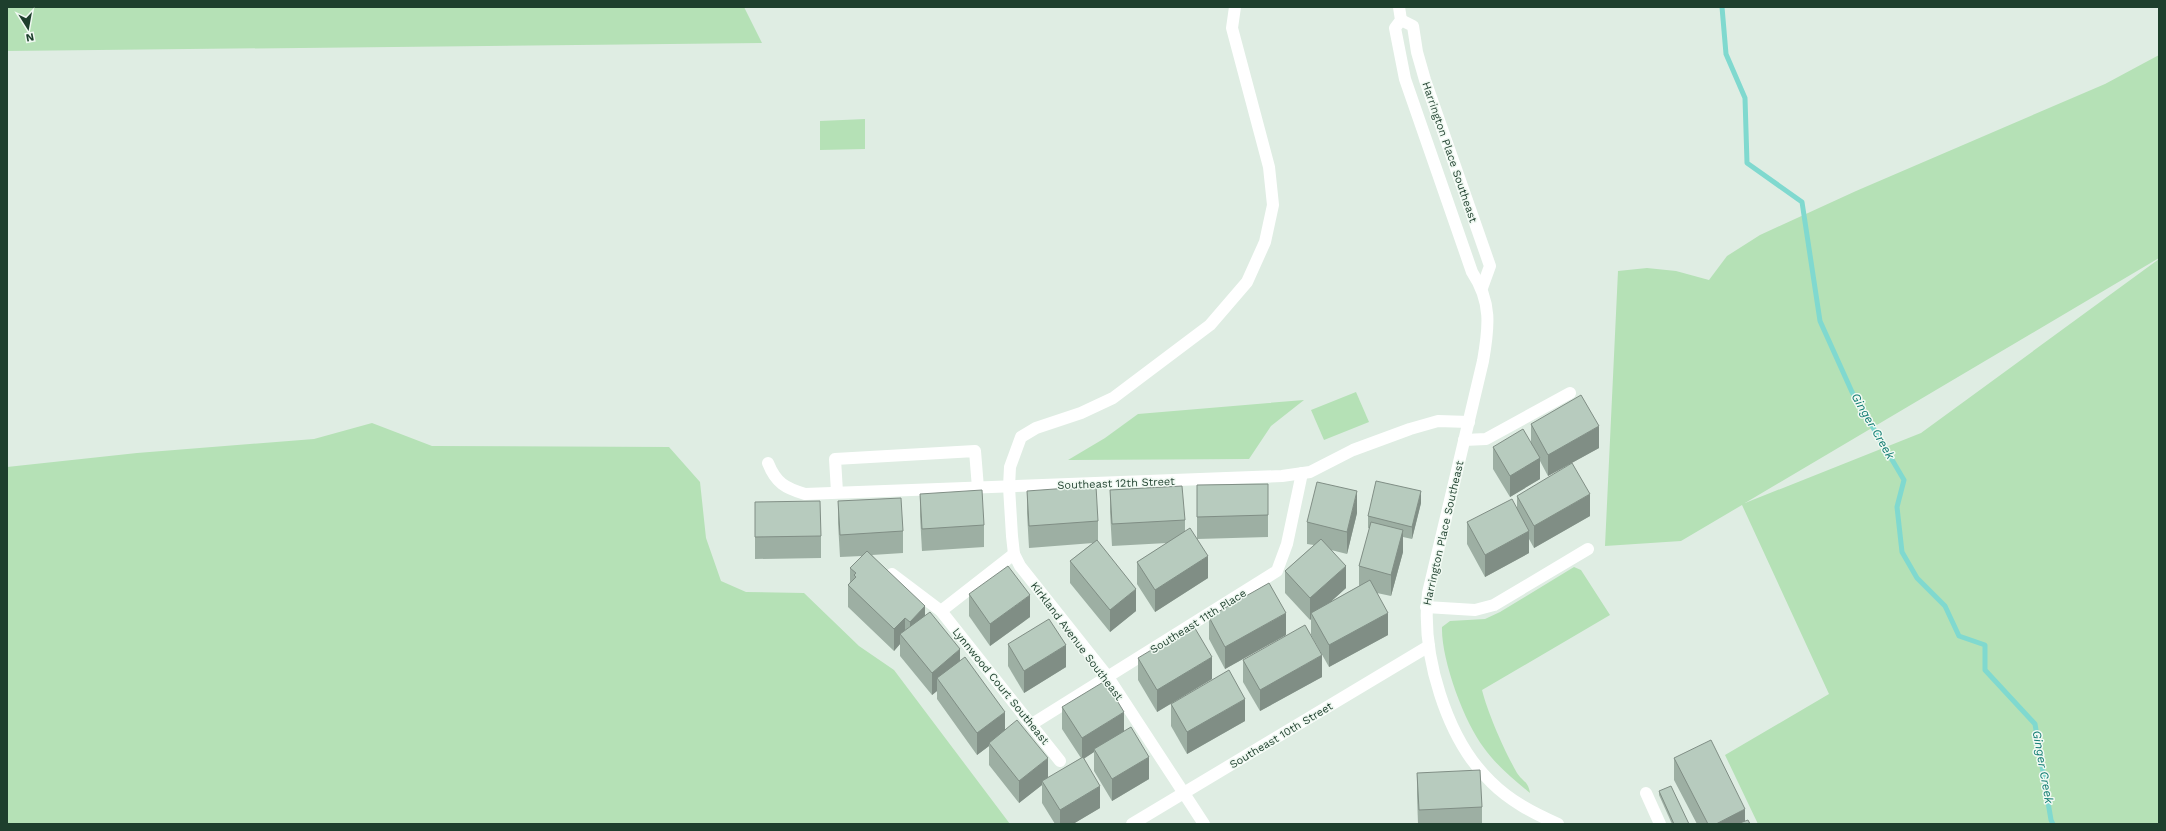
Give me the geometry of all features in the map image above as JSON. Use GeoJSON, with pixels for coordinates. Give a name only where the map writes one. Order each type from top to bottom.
{"type":"FeatureCollection","features":[{"type":"Feature","properties":{"kind":"street","name":"Kirkland Avenue Southeast"},"geometry":{"type":"LineString","coordinates":[[1204,824],[1108,677],[1020,566],[1014,554],[1010,467],[1021,437],[1036,428],[1081,413],[1113,398],[1210,325],[1247,282],[1265,242],[1273,205],[1269,167],[1261,131],[1232,28],[1235,7]]}},
{"type":"Feature","properties":{"kind":"street","name":"Harrington Place Southeast"},"geometry":{"type":"LineString","coordinates":[[1399,7],[1401,20],[1395,28],[1405,79],[1472,272],[1482,288],[1487,309],[1488,334],[1426,607],[1429,646],[1441,697],[1456,734],[1470,758],[1490,781],[1512,800],[1557,824]]}},
{"type":"Feature","properties":{"kind":"street","name":"Harrington Place Southeast"},"geometry":{"type":"LineString","coordinates":[[1401,20],[1413,26],[1417,52],[1425,80],[1490,266],[1482,288]]}},
{"type":"Feature","properties":{"kind":"street"},"geometry":{"type":"LineString","coordinates":[[1464,440],[1486,439],[1570,393]]}},
{"type":"Feature","properties":{"kind":"street","name":"Southeast 12th Street"},"geometry":{"type":"LineString","coordinates":[[768,463],[774,476],[789,489],[805,494],[1282,476],[1310,472],[1353,450],[1410,428],[1438,422],[1469,422]]}},
{"type":"Feature","properties":{"kind":"street"},"geometry":{"type":"LineString","coordinates":[[837,492],[835,458],[975,451],[978,488]]}},
{"type":"Feature","properties":{"kind":"street","name":"Southeast 11th Place"},"geometry":{"type":"LineString","coordinates":[[1032,724],[1277,571],[1287,544],[1302,473]]}},
{"type":"Feature","properties":{"kind":"street"},"geometry":{"type":"LineString","coordinates":[[1426,607],[1475,610],[1494,605],[1588,549]]}},
{"type":"Feature","properties":{"kind":"street"},"geometry":{"type":"LineString","coordinates":[[941,611],[1014,554]]}},
{"type":"Feature","properties":{"kind":"street","name":"Lynnwood Court Southeast"},"geometry":{"type":"LineString","coordinates":[[892,574],[941,611],[1060,761]]}},
{"type":"Feature","properties":{"kind":"street","name":"Southeast 10th Street"},"geometry":{"type":"LineString","coordinates":[[1132,824],[1429,646]]}},
{"type":"Feature","properties":{"kind":"street"},"geometry":{"type":"LineString","coordinates":[[1646,793],[1660,824]]}},
{"type":"Feature","properties":{"kind":"green space"},"geometry":{"type":"Polygon","coordinates":[[[7,7],[744,7],[762,43],[7,51],[7,7]]]}},
{"type":"Feature","properties":{"kind":"green space"},"geometry":{"type":"Polygon","coordinates":[[[2159,55],[2159,258],[1745,503],[1921,433],[2159,259],[2159,824],[1758,824],[1725,755],[1829,694],[1742,505],[1681,541],[1605,546],[1618,271],[1647,268],[1676,271],[1709,280],[1727,256],[1760,235],[1856,191],[2105,84],[2159,55]]]}},
{"type":"Feature","properties":{"kind":"green space"},"geometry":{"type":"Polygon","coordinates":[[[865,119],[865,149],[820,150],[820,121],[865,119]]]}},
{"type":"Feature","properties":{"kind":"green space"},"geometry":{"type":"Polygon","coordinates":[[[1356,392],[1369,422],[1324,440],[1311,410],[1356,392]]]}},
{"type":"Feature","properties":{"kind":"green space"},"geometry":{"type":"Polygon","coordinates":[[[1304,400],[1271,426],[1249,459],[1068,460],[1105,438],[1138,414],[1304,400]]]}},
{"type":"Feature","properties":{"kind":"green space"},"geometry":{"type":"Polygon","coordinates":[[[372,423],[432,446],[669,447],[700,482],[706,538],[721,581],[746,592],[804,593],[859,646],[894,670],[1010,824],[7,824],[7,467],[137,453],[314,439],[372,423]]]}},
{"type":"Feature","properties":{"kind":"green space"},"geometry":{"type":"Polygon","coordinates":[[[1574,567],[1581,570],[1610,615],[1482,690],[1488,710],[1507,755],[1519,776],[1528,786],[1530,793],[1494,761],[1476,737],[1455,690],[1445,656],[1442,627],[1450,621],[1485,619],[1500,612],[1574,567]]]}},
{"type":"Feature","properties":{"kind":"building"},"geometry":{"type":"Polygon","coordinates":[[[1581,395],[1599,426],[1548,455],[1531,424],[1581,395]]]}},
{"type":"Feature","properties":{"kind":"building"},"geometry":{"type":"Polygon","coordinates":[[[1523,429],[1540,458],[1510,476],[1493,447],[1523,429]]]}},
{"type":"Feature","properties":{"kind":"building"},"geometry":{"type":"Polygon","coordinates":[[[1572,463],[1590,494],[1534,526],[1517,496],[1572,463]]]}},
{"type":"Feature","properties":{"kind":"building"},"geometry":{"type":"Polygon","coordinates":[[[1376,481],[1421,491],[1412,527],[1368,516],[1376,481]]]}},
{"type":"Feature","properties":{"kind":"building"},"geometry":{"type":"Polygon","coordinates":[[[1317,482],[1357,491],[1347,532],[1307,522],[1317,482]]]}},
{"type":"Feature","properties":{"kind":"building"},"geometry":{"type":"Polygon","coordinates":[[[1268,484],[1268,515],[1197,517],[1197,485],[1268,484]]]}},
{"type":"Feature","properties":{"kind":"building"},"geometry":{"type":"Polygon","coordinates":[[[1096,486],[1098,521],[1029,526],[1027,491],[1096,486]]]}},
{"type":"Feature","properties":{"kind":"building"},"geometry":{"type":"Polygon","coordinates":[[[1182,486],[1185,520],[1112,524],[1110,490],[1182,486]]]}},
{"type":"Feature","properties":{"kind":"building"},"geometry":{"type":"Polygon","coordinates":[[[982,490],[984,525],[922,529],[920,494],[982,490]]]}},
{"type":"Feature","properties":{"kind":"building"},"geometry":{"type":"Polygon","coordinates":[[[901,498],[903,531],[840,535],[838,501],[901,498]]]}},
{"type":"Feature","properties":{"kind":"building"},"geometry":{"type":"Polygon","coordinates":[[[1512,499],[1529,531],[1485,555],[1467,522],[1512,499]]]}},
{"type":"Feature","properties":{"kind":"building"},"geometry":{"type":"Polygon","coordinates":[[[820,501],[821,536],[755,537],[755,502],[820,501]]]}},
{"type":"Feature","properties":{"kind":"building"},"geometry":{"type":"Polygon","coordinates":[[[1371,522],[1403,530],[1391,575],[1359,566],[1371,522]]]}},
{"type":"Feature","properties":{"kind":"building"},"geometry":{"type":"Polygon","coordinates":[[[1190,528],[1208,556],[1155,590],[1137,562],[1190,528]]]}},
{"type":"Feature","properties":{"kind":"building"},"geometry":{"type":"Polygon","coordinates":[[[1321,539],[1346,566],[1310,598],[1285,571],[1321,539]]]}},
{"type":"Feature","properties":{"kind":"building"},"geometry":{"type":"Polygon","coordinates":[[[1097,540],[1136,589],[1110,610],[1070,561],[1097,540]]]}},
{"type":"Feature","properties":{"kind":"building"},"geometry":{"type":"Polygon","coordinates":[[[867,551],[925,606],[910,622],[905,618],[894,629],[848,585],[856,577],[854,575],[856,573],[850,568],[867,551]]]}},
{"type":"Feature","properties":{"kind":"building"},"geometry":{"type":"Polygon","coordinates":[[[1008,566],[1030,595],[990,624],[969,594],[1008,566]]]}},
{"type":"Feature","properties":{"kind":"building"},"geometry":{"type":"Polygon","coordinates":[[[1370,580],[1388,613],[1329,645],[1311,613],[1370,580]]]}},
{"type":"Feature","properties":{"kind":"building"},"geometry":{"type":"Polygon","coordinates":[[[1269,583],[1286,613],[1225,647],[1209,617],[1269,583]]]}},
{"type":"Feature","properties":{"kind":"building"},"geometry":{"type":"Polygon","coordinates":[[[930,612],[960,649],[932,673],[900,634],[930,612]]]}},
{"type":"Feature","properties":{"kind":"building"},"geometry":{"type":"Polygon","coordinates":[[[1049,619],[1066,645],[1024,671],[1008,644],[1049,619]]]}},
{"type":"Feature","properties":{"kind":"building"},"geometry":{"type":"Polygon","coordinates":[[[1193,625],[1212,657],[1157,690],[1138,658],[1193,625]]]}},
{"type":"Feature","properties":{"kind":"building"},"geometry":{"type":"Polygon","coordinates":[[[1305,625],[1322,655],[1260,690],[1243,660],[1305,625]]]}},
{"type":"Feature","properties":{"kind":"building"},"geometry":{"type":"Polygon","coordinates":[[[965,657],[1005,712],[977,733],[937,678],[965,657]]]}},
{"type":"Feature","properties":{"kind":"building"},"geometry":{"type":"Polygon","coordinates":[[[1229,670],[1245,699],[1187,732],[1171,704],[1229,670]]]}},
{"type":"Feature","properties":{"kind":"building"},"geometry":{"type":"Polygon","coordinates":[[[1105,681],[1124,712],[1082,738],[1062,707],[1105,681]]]}},
{"type":"Feature","properties":{"kind":"building"},"geometry":{"type":"Polygon","coordinates":[[[1017,720],[1048,758],[1019,781],[989,743],[1017,720]]]}},
{"type":"Feature","properties":{"kind":"building"},"geometry":{"type":"Polygon","coordinates":[[[1131,727],[1149,757],[1112,779],[1094,749],[1131,727]]]}},
{"type":"Feature","properties":{"kind":"building"},"geometry":{"type":"Polygon","coordinates":[[[1711,740],[1745,809],[1716,824],[1708,824],[1674,758],[1711,740]]]}},
{"type":"Feature","properties":{"kind":"building"},"geometry":{"type":"Polygon","coordinates":[[[1083,757],[1100,786],[1060,810],[1042,781],[1083,757]]]}},
{"type":"Feature","properties":{"kind":"building"},"geometry":{"type":"Polygon","coordinates":[[[1480,770],[1482,807],[1419,810],[1417,773],[1480,770]]]}},
{"type":"Feature","properties":{"kind":"building"},"geometry":{"type":"Polygon","coordinates":[[[1671,786],[1689,824],[1674,824],[1659,791],[1671,786]]]}},
{"type":"Feature","properties":{"kind":"building"},"geometry":{"type":"Polygon","coordinates":[[[1748,820],[1750,824],[1737,824],[1748,820]]]}},
{"type":"Feature","properties":{"kind":"waterway","name":"Ginger Creek"},"geometry":{"type":"LineString","coordinates":[[1722,7],[1726,54],[1745,98],[1747,163],[1802,202],[1820,321],[1852,392],[1904,480],[1897,507],[1902,552],[1917,578],[1945,606],[1959,636],[1985,645],[1985,670],[2035,724],[2051,820],[2053,824]]}}]}
